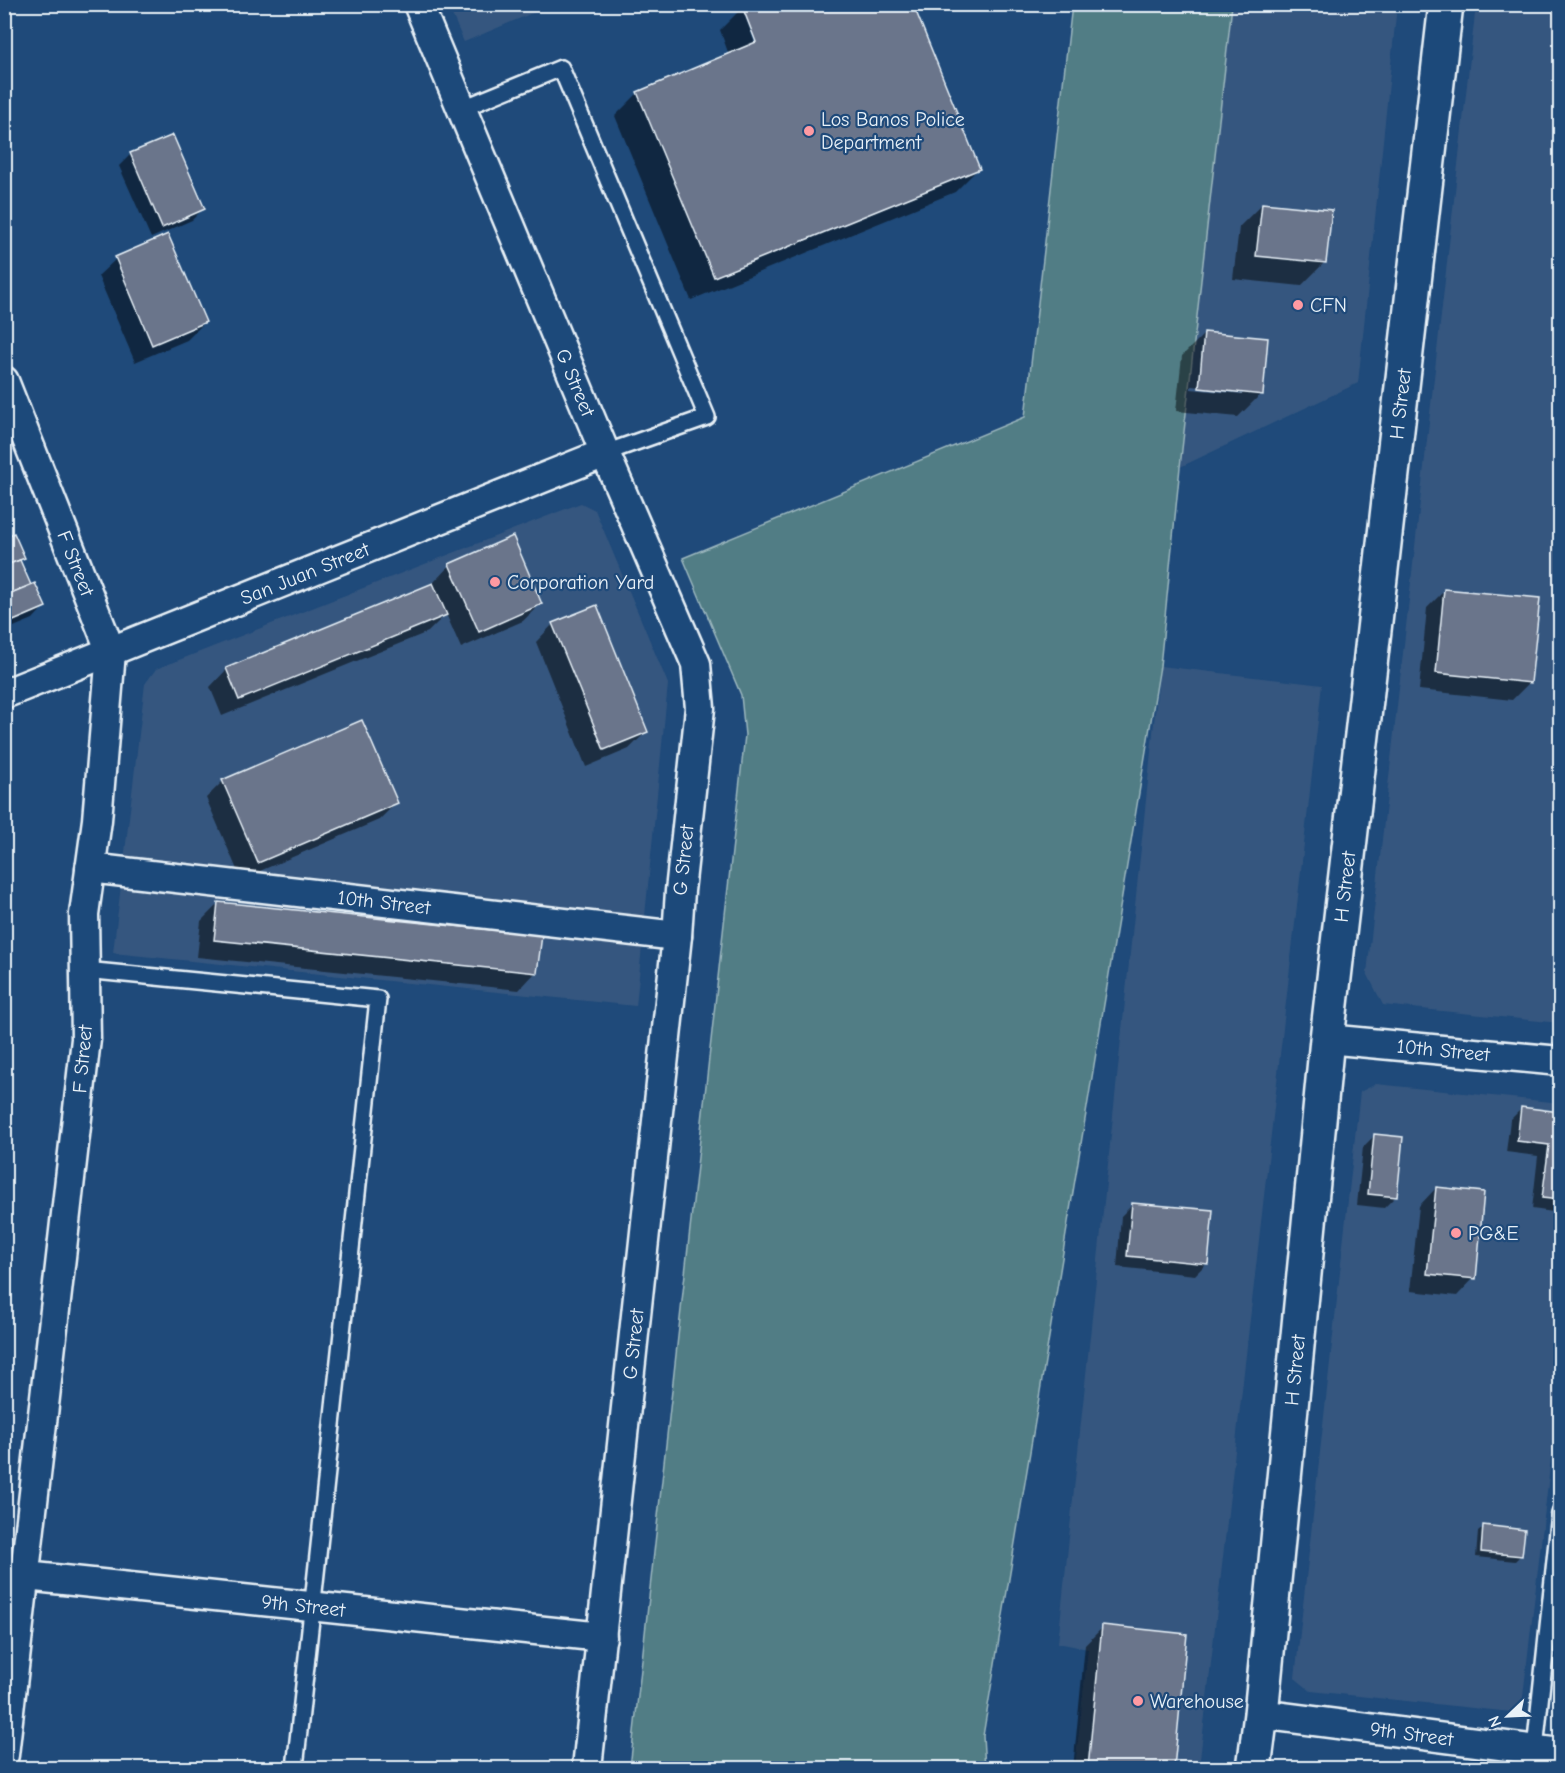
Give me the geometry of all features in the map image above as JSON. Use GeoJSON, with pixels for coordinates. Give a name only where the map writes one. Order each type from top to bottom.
{"type":"FeatureCollection","features":[{"type":"Feature","properties":{"kind":"street","name":"G Street"},"geometry":{"type":"LineString","coordinates":[[418,4],[604,453],[696,664],[700,708],[587,1768]]}},
{"type":"Feature","properties":{"kind":"street","name":"H Street"},"geometry":{"type":"LineString","coordinates":[[1254,1768],[1262,1714],[1327,1039],[1446,4]]}},
{"type":"Feature","properties":{"kind":"street","name":"F Street"},"geometry":{"type":"LineString","coordinates":[[4,381],[111,652],[97,820],[84,914],[86,1039],[14,1575],[4,1755]]}},
{"type":"Feature","properties":{"kind":"street","name":"San Juan Street"},"geometry":{"type":"LineString","coordinates":[[4,694],[604,453]]}},
{"type":"Feature","properties":{"kind":"street","name":"10th Street"},"geometry":{"type":"LineString","coordinates":[[90,868],[677,936]]}},
{"type":"Feature","properties":{"kind":"street","name":"10th Street"},"geometry":{"type":"LineString","coordinates":[[1327,1039],[1560,1060]]}},
{"type":"Feature","properties":{"kind":"street","name":"9th Street"},"geometry":{"type":"LineString","coordinates":[[14,1575],[602,1637]]}},
{"type":"Feature","properties":{"kind":"street","name":"9th Street"},"geometry":{"type":"LineString","coordinates":[[1262,1714],[1543,1757]]}},
{"type":"Feature","properties":{"kind":"lane"},"geometry":{"type":"LineString","coordinates":[[461,109],[561,68],[707,417],[604,453]]}},
{"type":"Feature","properties":{"kind":"lane"},"geometry":{"type":"LineString","coordinates":[[85,970],[378,999],[295,1768]]}},
{"type":"Feature","properties":{"kind":"lane"},"geometry":{"type":"LineString","coordinates":[[1543,1757],[1560,1513]]}},
{"type":"Feature","properties":{"kind":"shaded area"},"geometry":{"type":"Polygon","coordinates":[[[448,5],[551,5],[464,42],[448,5]]]}},
{"type":"Feature","properties":{"kind":"shaded area"},"geometry":{"type":"Polygon","coordinates":[[[1232,5],[1397,5],[1358,383],[1180,467],[1232,5]]]}},
{"type":"Feature","properties":{"kind":"shaded area"},"geometry":{"type":"Polygon","coordinates":[[[1476,5],[1560,5],[1560,1023],[1383,1005],[1367,973],[1476,5]]]}},
{"type":"Feature","properties":{"kind":"shaded area","name":"Corporation Yard"},"geometry":{"type":"Polygon","coordinates":[[[581,503],[595,510],[668,684],[636,1006],[113,953],[145,684],[156,669],[581,503]]]}},
{"type":"Feature","properties":{"kind":"shaded area"},"geometry":{"type":"Polygon","coordinates":[[[1160,666],[1322,685],[1199,1768],[1075,1768],[1088,1649],[1058,1643],[1160,666]]]}},
{"type":"Feature","properties":{"kind":"shaded area"},"geometry":{"type":"Polygon","coordinates":[[[1376,1084],[1560,1103],[1560,1381],[1521,1713],[1311,1691],[1295,1678],[1360,1092],[1376,1084]]]}},
{"type":"Feature","properties":{"kind":"shaded area"},"geometry":{"type":"Polygon","coordinates":[[[1560,1639],[1560,1717],[1551,1716],[1560,1639]]]}},
{"type":"Feature","properties":{"kind":"shaded area"},"geometry":{"type":"Polygon","coordinates":[[[1298,1763],[1346,1768],[1285,1768],[1298,1763]]]}},
{"type":"Feature","properties":{"kind":"green space"},"geometry":{"type":"Polygon","coordinates":[[[1072,5],[1232,5],[1160,666],[983,1736],[985,1768],[630,1768],[745,735],[741,695],[683,558],[1025,417],[1072,5]]]}},
{"type":"Feature","properties":{"kind":"building","name":"Los Banos Police Department"},"geometry":{"type":"Polygon","coordinates":[[[746,4],[820,4],[821,8],[830,4],[913,4],[980,169],[714,277],[637,92],[756,42],[742,6],[746,4]]]}},
{"type":"Feature","properties":{"kind":"building"},"geometry":{"type":"Polygon","coordinates":[[[173,135],[205,209],[162,228],[130,153],[173,135]]]}},
{"type":"Feature","properties":{"kind":"building"},"geometry":{"type":"Polygon","coordinates":[[[1262,203],[1332,210],[1326,263],[1256,256],[1262,203]]]}},
{"type":"Feature","properties":{"kind":"building"},"geometry":{"type":"Polygon","coordinates":[[[168,234],[206,322],[152,345],[115,257],[168,234]]]}},
{"type":"Feature","properties":{"kind":"building"},"geometry":{"type":"Polygon","coordinates":[[[1204,332],[1268,338],[1263,395],[1199,388],[1204,332]]]}},
{"type":"Feature","properties":{"kind":"building"},"geometry":{"type":"Polygon","coordinates":[[[14,533],[25,558],[4,566],[4,537],[14,533]]]}},
{"type":"Feature","properties":{"kind":"building","name":"Corporation Yard"},"geometry":{"type":"Polygon","coordinates":[[[513,536],[542,604],[479,632],[449,564],[513,536]]]}},
{"type":"Feature","properties":{"kind":"building"},"geometry":{"type":"Polygon","coordinates":[[[20,560],[31,585],[4,596],[4,566],[20,560]]]}},
{"type":"Feature","properties":{"kind":"building"},"geometry":{"type":"Polygon","coordinates":[[[35,583],[46,607],[4,625],[4,596],[35,583]]]}},
{"type":"Feature","properties":{"kind":"building"},"geometry":{"type":"Polygon","coordinates":[[[433,583],[447,615],[239,700],[226,668],[433,583]]]}},
{"type":"Feature","properties":{"kind":"building"},"geometry":{"type":"Polygon","coordinates":[[[1444,589],[1540,598],[1531,683],[1436,673],[1444,589]]]}},
{"type":"Feature","properties":{"kind":"building"},"geometry":{"type":"Polygon","coordinates":[[[597,605],[648,732],[604,750],[552,623],[597,605]]]}},
{"type":"Feature","properties":{"kind":"building"},"geometry":{"type":"Polygon","coordinates":[[[362,720],[398,803],[258,863],[222,780],[362,720]]]}},
{"type":"Feature","properties":{"kind":"building"},"geometry":{"type":"Polygon","coordinates":[[[218,902],[542,935],[537,973],[214,940],[218,902]]]}},
{"type":"Feature","properties":{"kind":"building"},"geometry":{"type":"Polygon","coordinates":[[[1521,1107],[1560,1112],[1560,1200],[1542,1198],[1549,1145],[1517,1141],[1521,1107]]]}},
{"type":"Feature","properties":{"kind":"building"},"geometry":{"type":"Polygon","coordinates":[[[1374,1134],[1403,1137],[1397,1197],[1368,1194],[1374,1134]]]}},
{"type":"Feature","properties":{"kind":"building","name":"PG&E"},"geometry":{"type":"Polygon","coordinates":[[[1436,1187],[1484,1192],[1476,1279],[1427,1274],[1436,1187]]]}},
{"type":"Feature","properties":{"kind":"building"},"geometry":{"type":"Polygon","coordinates":[[[1132,1203],[1213,1210],[1208,1264],[1127,1256],[1132,1203]]]}},
{"type":"Feature","properties":{"kind":"building"},"geometry":{"type":"Polygon","coordinates":[[[1483,1525],[1525,1530],[1522,1556],[1481,1552],[1483,1525]]]}},
{"type":"Feature","properties":{"kind":"building","name":"Warehouse"},"geometry":{"type":"Polygon","coordinates":[[[1102,1625],[1187,1634],[1174,1768],[1088,1768],[1102,1625]]]}},
{"type":"Feature","properties":{"kind":"place","name":"Los Banos Police Department"},"geometry":{"type":"Point","coordinates":[809,131]}},
{"type":"Feature","properties":{"kind":"place","name":"CFN"},"geometry":{"type":"Point","coordinates":[1298,305]}},
{"type":"Feature","properties":{"kind":"place","name":"Corporation Yard"},"geometry":{"type":"Point","coordinates":[495,582]}},
{"type":"Feature","properties":{"kind":"place","name":"PG&E"},"geometry":{"type":"Point","coordinates":[1456,1233]}},
{"type":"Feature","properties":{"kind":"place","name":"Warehouse"},"geometry":{"type":"Point","coordinates":[1138,1701]}}]}
